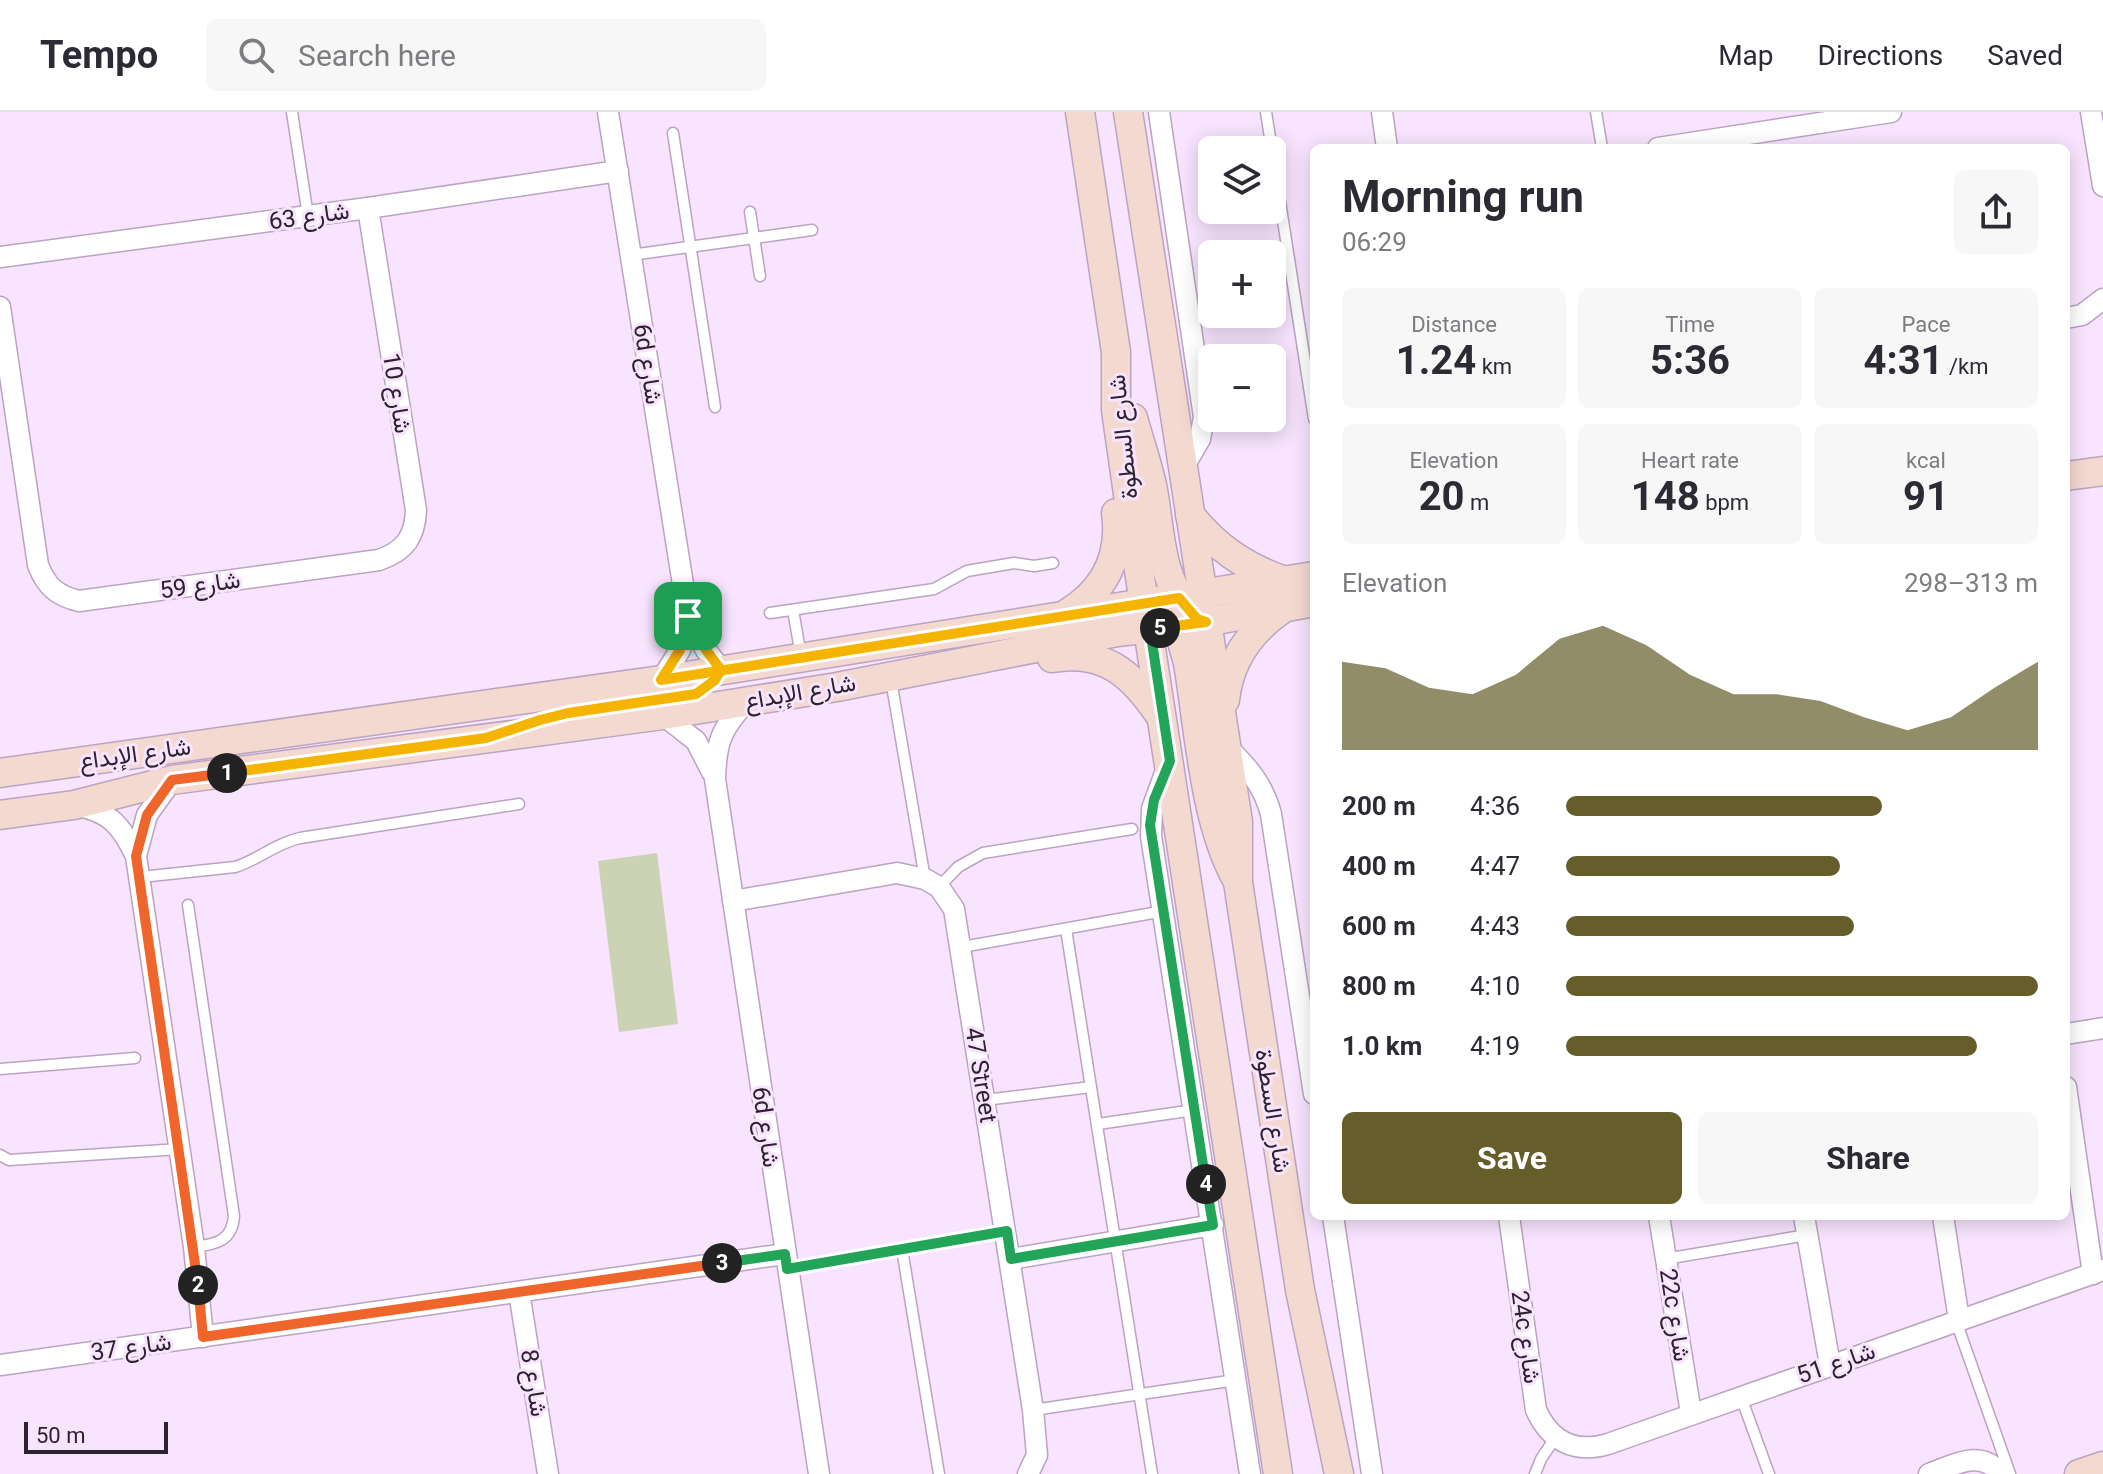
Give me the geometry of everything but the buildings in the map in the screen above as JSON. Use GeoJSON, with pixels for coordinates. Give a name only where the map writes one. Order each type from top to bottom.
{"type":"FeatureCollection","features":[{"type":"Feature","properties":{"kind":"main road","name":"شارع السطوة"},"geometry":{"type":"LineString","coordinates":[[1080,112],[1116,352],[1116,410],[1156,619],[1164,720],[1278,1474]]}},
{"type":"Feature","properties":{"kind":"main road","name":"شارع السطوة"},"geometry":{"type":"LineString","coordinates":[[1128,112],[1190,515],[1191,595],[1206,622],[1238,822],[1238,882],[1300,1290],[1339,1474]]}},
{"type":"Feature","properties":{"kind":"main road"},"geometry":{"type":"LineString","coordinates":[[1116,352],[1152,484],[1167,575],[1191,595]]}},
{"type":"Feature","properties":{"kind":"main road"},"geometry":{"type":"LineString","coordinates":[[1063,616],[1096,590],[1109,572],[1116,551],[1118,529],[1102,409],[1103,389],[1116,352]]}},
{"type":"Feature","properties":{"kind":"main road"},"geometry":{"type":"LineString","coordinates":[[2070,476],[2103,473]]}},
{"type":"Feature","properties":{"kind":"main road"},"geometry":{"type":"LineString","coordinates":[[1190,515],[1208,537],[1229,555],[1294,596],[1254,631],[1232,667],[1226,687],[1224,737]]}},
{"type":"Feature","properties":{"kind":"main road","name":"شارع الإبداع"},"geometry":{"type":"LineString","coordinates":[[0,773],[661,680],[1063,616],[1206,622],[1294,596],[1310,580]]}},
{"type":"Feature","properties":{"kind":"main road","name":"شارع الإبداع"},"geometry":{"type":"LineString","coordinates":[[0,815],[74,805],[172,780],[663,715],[891,676],[1102,635],[1156,619],[1191,595],[1294,596]]}},
{"type":"Feature","properties":{"kind":"main road"},"geometry":{"type":"LineString","coordinates":[[1156,619],[1181,638],[1188,663],[1215,829],[1224,857],[1238,882]]}},
{"type":"Feature","properties":{"kind":"main road"},"geometry":{"type":"LineString","coordinates":[[969,660],[996,667],[1065,656],[1085,656],[1122,670],[1137,683],[1164,720]]}},
{"type":"Feature","properties":{"kind":"main road"},"geometry":{"type":"LineString","coordinates":[[486,738],[568,713],[696,694],[715,680],[721,670]]}},
{"type":"Feature","properties":{"kind":"main road"},"geometry":{"type":"LineString","coordinates":[[2079,1474],[2103,1466]]}},
{"type":"Feature","properties":{"kind":"street","name":"6d شارع"},"geometry":{"type":"LineString","coordinates":[[608,112],[688,616],[721,670]]}},
{"type":"Feature","properties":{"kind":"street"},"geometry":{"type":"LineString","coordinates":[[1159,112],[1204,417],[1200,439],[1183,468]]}},
{"type":"Feature","properties":{"kind":"street"},"geometry":{"type":"LineString","coordinates":[[1382,112],[1386,144]]}},
{"type":"Feature","properties":{"kind":"street"},"geometry":{"type":"LineString","coordinates":[[1684,144],[1891,112]]}},
{"type":"Feature","properties":{"kind":"street"},"geometry":{"type":"LineString","coordinates":[[2091,112],[2103,186]]}},
{"type":"Feature","properties":{"kind":"street","name":"شارع 63"},"geometry":{"type":"LineString","coordinates":[[0,257],[618,171]]}},
{"type":"Feature","properties":{"kind":"street","name":"شارع 10"},"geometry":{"type":"LineString","coordinates":[[368,208],[416,510],[415,527],[408,543],[395,554],[379,560]]}},
{"type":"Feature","properties":{"kind":"street"},"geometry":{"type":"LineString","coordinates":[[2070,317],[2082,315],[2103,299]]}},
{"type":"Feature","properties":{"kind":"street","name":"شارع 59"},"geometry":{"type":"LineString","coordinates":[[0,307],[38,565],[53,590],[65,598],[79,601],[379,560]]}},
{"type":"Feature","properties":{"kind":"street","name":"6d شارع"},"geometry":{"type":"LineString","coordinates":[[661,680],[680,650],[688,616]]}},
{"type":"Feature","properties":{"kind":"street","name":"6d شارع"},"geometry":{"type":"LineString","coordinates":[[746,702],[732,717],[719,739],[715,779],[819,1474]]}},
{"type":"Feature","properties":{"kind":"street","name":"6d شارع"},"geometry":{"type":"LineString","coordinates":[[663,715],[696,741],[715,779]]}},
{"type":"Feature","properties":{"kind":"street","name":"شارع السطوة"},"geometry":{"type":"LineString","coordinates":[[1224,737],[1262,788],[1271,814],[1310,1068]]}},
{"type":"Feature","properties":{"kind":"street"},"geometry":{"type":"LineString","coordinates":[[1170,761],[1154,800],[1150,825],[1250,1474]]}},
{"type":"Feature","properties":{"kind":"street"},"geometry":{"type":"LineString","coordinates":[[136,856],[147,815],[172,780]]}},
{"type":"Feature","properties":{"kind":"street"},"geometry":{"type":"LineString","coordinates":[[74,805],[97,810],[112,819],[126,836],[136,856],[194,1247],[203,1337]]}},
{"type":"Feature","properties":{"kind":"street"},"geometry":{"type":"LineString","coordinates":[[733,901],[897,873],[932,883]]}},
{"type":"Feature","properties":{"kind":"street","name":"47 Street"},"geometry":{"type":"LineString","coordinates":[[932,883],[954,909],[962,947],[1033,1410],[1037,1455],[1032,1473]]}},
{"type":"Feature","properties":{"kind":"street"},"geometry":{"type":"LineString","coordinates":[[2070,1033],[2103,1028]]}},
{"type":"Feature","properties":{"kind":"street"},"geometry":{"type":"LineString","coordinates":[[2070,1140],[2074,1194],[2098,1272]]}},
{"type":"Feature","properties":{"kind":"street"},"geometry":{"type":"LineString","coordinates":[[1334,1220],[1372,1474]]}},
{"type":"Feature","properties":{"kind":"street","name":"24c شارع"},"geometry":{"type":"LineString","coordinates":[[1510,1220],[1536,1410],[1543,1425],[1562,1442]]}},
{"type":"Feature","properties":{"kind":"street","name":"22c شارع"},"geometry":{"type":"LineString","coordinates":[[1660,1220],[1691,1413]]}},
{"type":"Feature","properties":{"kind":"street"},"geometry":{"type":"LineString","coordinates":[[1944,1220],[1958,1321]]}},
{"type":"Feature","properties":{"kind":"street"},"geometry":{"type":"LineString","coordinates":[[1011,1259],[1213,1225]]}},
{"type":"Feature","properties":{"kind":"street"},"geometry":{"type":"LineString","coordinates":[[1805,1226],[1830,1365]]}},
{"type":"Feature","properties":{"kind":"street","name":"شارع 37"},"geometry":{"type":"LineString","coordinates":[[0,1365],[519,1292],[786,1262]]}},
{"type":"Feature","properties":{"kind":"street","name":"شارع 51"},"geometry":{"type":"LineString","coordinates":[[1562,1442],[1595,1448],[2098,1272]]}},
{"type":"Feature","properties":{"kind":"street","name":"8 شارع"},"geometry":{"type":"LineString","coordinates":[[519,1292],[548,1474]]}},
{"type":"Feature","properties":{"kind":"street"},"geometry":{"type":"LineString","coordinates":[[1929,1474],[1973,1459],[1988,1462],[2001,1474]]}},
{"type":"Feature","properties":{"kind":"lane"},"geometry":{"type":"LineString","coordinates":[[292,112],[308,216]]}},
{"type":"Feature","properties":{"kind":"lane"},"geometry":{"type":"LineString","coordinates":[[1266,112],[1310,393]]}},
{"type":"Feature","properties":{"kind":"lane"},"geometry":{"type":"LineString","coordinates":[[1596,112],[1601,144]]}},
{"type":"Feature","properties":{"kind":"lane"},"geometry":{"type":"LineString","coordinates":[[673,133],[715,407]]}},
{"type":"Feature","properties":{"kind":"lane"},"geometry":{"type":"LineString","coordinates":[[750,212],[760,276]]}},
{"type":"Feature","properties":{"kind":"lane"},"geometry":{"type":"LineString","coordinates":[[631,255],[812,230]]}},
{"type":"Feature","properties":{"kind":"lane"},"geometry":{"type":"LineString","coordinates":[[770,613],[934,589],[962,573],[978,569],[1014,563],[1034,566],[1053,563]]}},
{"type":"Feature","properties":{"kind":"lane"},"geometry":{"type":"LineString","coordinates":[[793,610],[801,658]]}},
{"type":"Feature","properties":{"kind":"lane"},"geometry":{"type":"LineString","coordinates":[[891,676],[932,883],[983,853],[1132,829]]}},
{"type":"Feature","properties":{"kind":"lane"},"geometry":{"type":"LineString","coordinates":[[141,877],[235,867],[300,838],[519,804]]}},
{"type":"Feature","properties":{"kind":"lane"},"geometry":{"type":"LineString","coordinates":[[188,905],[234,1216],[233,1228],[227,1238],[216,1244],[194,1247]]}},
{"type":"Feature","properties":{"kind":"lane"},"geometry":{"type":"LineString","coordinates":[[962,947],[1164,911]]}},
{"type":"Feature","properties":{"kind":"lane"},"geometry":{"type":"LineString","coordinates":[[1066,929],[1152,1474]]}},
{"type":"Feature","properties":{"kind":"lane"},"geometry":{"type":"LineString","coordinates":[[0,1069],[135,1058]]}},
{"type":"Feature","properties":{"kind":"lane"},"geometry":{"type":"LineString","coordinates":[[985,1100],[1091,1087]]}},
{"type":"Feature","properties":{"kind":"lane"},"geometry":{"type":"LineString","coordinates":[[1098,1124],[1195,1110]]}},
{"type":"Feature","properties":{"kind":"lane"},"geometry":{"type":"LineString","coordinates":[[0,1155],[9,1160],[180,1149]]}},
{"type":"Feature","properties":{"kind":"lane"},"geometry":{"type":"LineString","coordinates":[[1665,1259],[1805,1226]]}},
{"type":"Feature","properties":{"kind":"lane"},"geometry":{"type":"LineString","coordinates":[[786,1262],[902,1249],[1007,1231]]}},
{"type":"Feature","properties":{"kind":"lane"},"geometry":{"type":"LineString","coordinates":[[902,1249],[939,1474]]}},
{"type":"Feature","properties":{"kind":"lane"},"geometry":{"type":"LineString","coordinates":[[1958,1321],[2010,1474]]}},
{"type":"Feature","properties":{"kind":"lane"},"geometry":{"type":"LineString","coordinates":[[1033,1410],[1236,1380]]}},
{"type":"Feature","properties":{"kind":"lane"},"geometry":{"type":"LineString","coordinates":[[1741,1396],[1769,1474]]}},
{"type":"Feature","properties":{"kind":"lane"},"geometry":{"type":"LineString","coordinates":[[1535,1474],[1541,1459],[1562,1442]]}},
{"type":"Feature","properties":{"kind":"green space"},"geometry":{"type":"Polygon","coordinates":[[[657,853],[678,1024],[619,1032],[598,861],[657,853]]]}},
{"type":"Feature","properties":{"kind":"route"},"geometry":{"type":"LineString","coordinates":[[688,616],[676,660],[661,680],[721,670],[1063,616],[1122,605],[1179,598],[1190,613],[1206,622],[1150,629],[1170,761],[1154,800],[1150,825],[1213,1225],[1011,1259],[1007,1231],[787,1269],[785,1254],[203,1337],[194,1247],[136,856],[147,815],[158,797],[172,780],[486,738],[568,713],[696,694],[715,680],[721,670],[688,616]]}}]}
